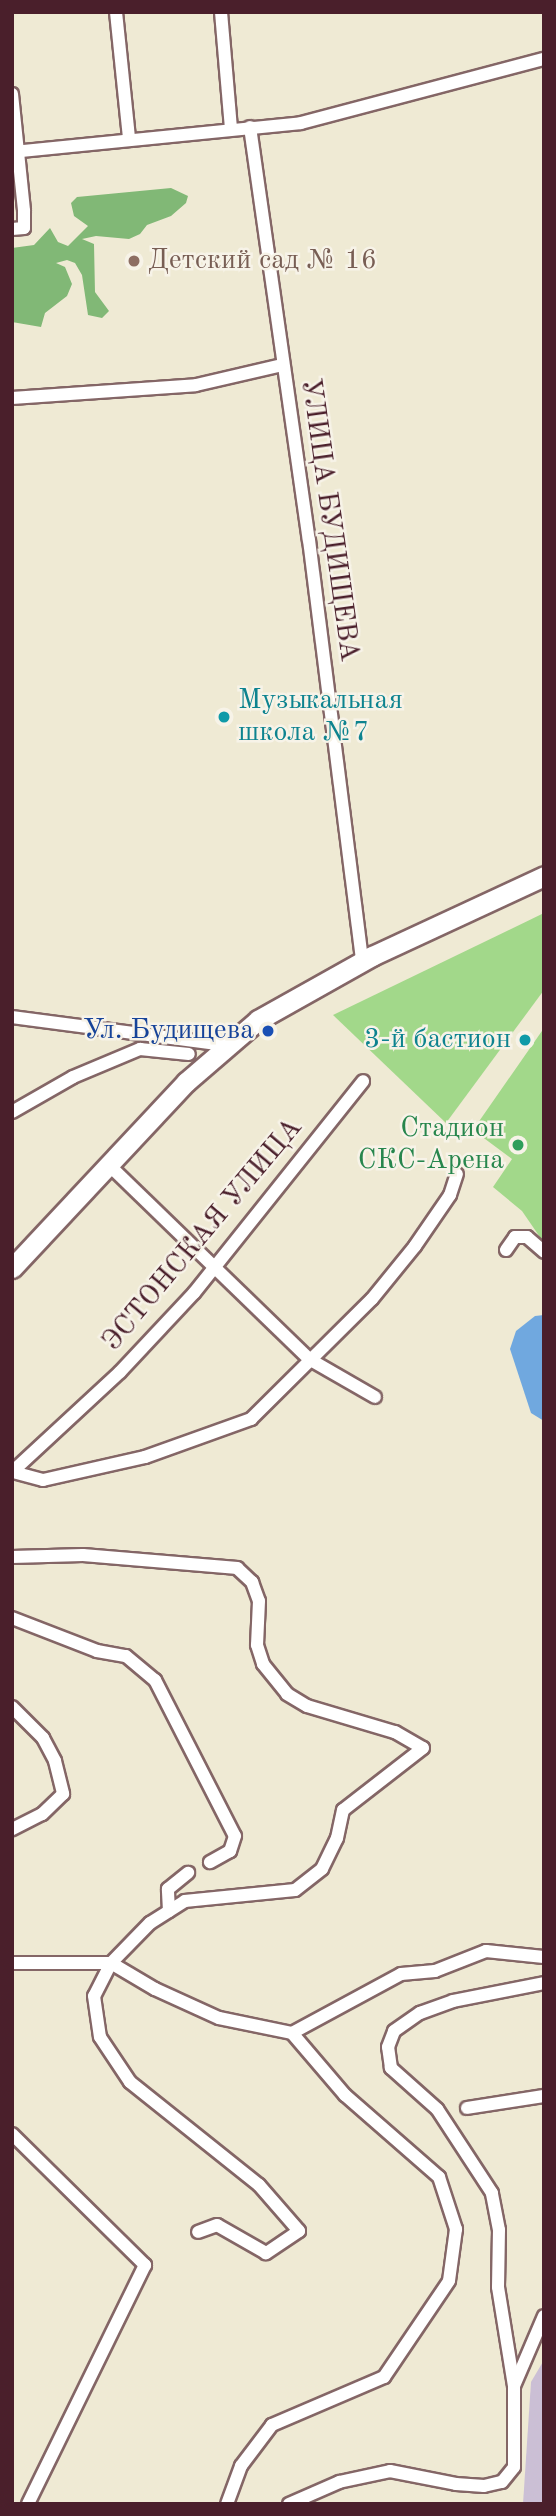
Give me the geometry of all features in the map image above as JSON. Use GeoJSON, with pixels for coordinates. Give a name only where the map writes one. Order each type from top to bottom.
{"type":"FeatureCollection","features":[{"type":"Feature","properties":{"kind":"main road"},"geometry":{"type":"LineString","coordinates":[[12,1268],[109,1164],[233,1040],[362,962],[544,876]]}},
{"type":"Feature","properties":{"kind":"street"},"geometry":{"type":"LineString","coordinates":[[116,12],[130,136]]}},
{"type":"Feature","properties":{"kind":"street"},"geometry":{"type":"LineString","coordinates":[[221,12],[230,129]]}},
{"type":"Feature","properties":{"kind":"street"},"geometry":{"type":"LineString","coordinates":[[15,151],[130,136],[250,127],[347,113],[544,59]]}},
{"type":"Feature","properties":{"kind":"street"},"geometry":{"type":"LineString","coordinates":[[12,94],[23,228],[12,229]]}},
{"type":"Feature","properties":{"kind":"street","name":"УЛИЦА БУДИЩЕВА"},"geometry":{"type":"LineString","coordinates":[[250,127],[362,962]]}},
{"type":"Feature","properties":{"kind":"street"},"geometry":{"type":"LineString","coordinates":[[12,398],[196,385],[282,365]]}},
{"type":"Feature","properties":{"kind":"street"},"geometry":{"type":"LineString","coordinates":[[12,1017],[233,1040]]}},
{"type":"Feature","properties":{"kind":"street"},"geometry":{"type":"LineString","coordinates":[[12,1112],[73,1077],[140,1049],[189,1054]]}},
{"type":"Feature","properties":{"kind":"street","name":"ЭСТОНСКАЯ УЛИЦА"},"geometry":{"type":"LineString","coordinates":[[13,1472],[120,1372],[213,1265],[363,1081]]}},
{"type":"Feature","properties":{"kind":"street"},"geometry":{"type":"LineString","coordinates":[[109,1164],[309,1359],[375,1397]]}},
{"type":"Feature","properties":{"kind":"street"},"geometry":{"type":"LineString","coordinates":[[13,1472],[43,1480],[145,1457],[251,1419],[381,1289],[450,1195],[457,1174]]}},
{"type":"Feature","properties":{"kind":"street"},"geometry":{"type":"LineString","coordinates":[[506,1250],[515,1237],[527,1237],[544,1252]]}},
{"type":"Feature","properties":{"kind":"street"},"geometry":{"type":"LineString","coordinates":[[12,1557],[83,1555],[237,1568],[252,1582],[259,1601],[257,1645],[263,1664],[287,1694],[307,1706],[396,1732],[424,1748],[343,1810],[337,1838],[322,1869],[295,1890],[185,1901],[150,1923],[111,1963],[94,1996],[100,2037],[130,2082],[259,2185],[299,2231],[266,2253],[217,2225],[198,2232]]}},
{"type":"Feature","properties":{"kind":"street"},"geometry":{"type":"LineString","coordinates":[[12,1618],[97,1651],[136,1660],[155,1680],[235,1836],[230,1852],[209,1862]]}},
{"type":"Feature","properties":{"kind":"street"},"geometry":{"type":"LineString","coordinates":[[12,1707],[43,1738],[55,1761],[63,1794],[42,1814],[12,1829]]}},
{"type":"Feature","properties":{"kind":"street"},"geometry":{"type":"LineString","coordinates":[[169,1911],[168,1889],[188,1873]]}},
{"type":"Feature","properties":{"kind":"street"},"geometry":{"type":"LineString","coordinates":[[292,2033],[401,1974],[435,1971],[486,1951],[544,1957]]}},
{"type":"Feature","properties":{"kind":"street"},"geometry":{"type":"LineString","coordinates":[[12,1963],[111,1963],[219,2018],[292,2033],[345,2095],[439,2177],[456,2229],[449,2281],[384,2377],[272,2425],[242,2466],[231,2503]]}},
{"type":"Feature","properties":{"kind":"street"},"geometry":{"type":"LineString","coordinates":[[289,2504],[339,2482],[390,2471],[484,2486],[502,2482],[514,2467],[514,2386],[498,2287],[499,2230],[492,2193],[437,2109],[391,2068],[388,2047],[394,2031],[420,2013],[453,2001],[544,1983]]}},
{"type":"Feature","properties":{"kind":"street"},"geometry":{"type":"LineString","coordinates":[[467,2108],[544,2096]]}},
{"type":"Feature","properties":{"kind":"street"},"geometry":{"type":"LineString","coordinates":[[12,2134],[145,2265],[28,2504]]}},
{"type":"Feature","properties":{"kind":"street"},"geometry":{"type":"LineString","coordinates":[[514,2386],[544,2316]]}},
{"type":"Feature","properties":{"kind":"shaded area"},"geometry":{"type":"Polygon","coordinates":[[[544,2360],[544,2504],[523,2504],[531,2382],[544,2360]]]}},
{"type":"Feature","properties":{"kind":"green space"},"geometry":{"type":"Polygon","coordinates":[[[171,188],[188,196],[186,203],[171,216],[147,225],[140,234],[129,239],[96,236],[82,239],[94,244],[95,292],[109,311],[102,318],[88,315],[82,275],[75,263],[67,260],[56,263],[65,267],[72,284],[67,296],[45,313],[41,327],[12,322],[12,248],[34,245],[50,228],[58,242],[68,246],[88,226],[74,216],[71,203],[77,197],[171,188]]]}},
{"type":"Feature","properties":{"kind":"green space"},"geometry":{"type":"Polygon","coordinates":[[[544,913],[544,990],[446,1123],[333,1015],[544,913]]]}},
{"type":"Feature","properties":{"kind":"green space","name":"Стадион СКС-Арена"},"geometry":{"type":"Polygon","coordinates":[[[544,1028],[544,1243],[522,1211],[493,1187],[512,1159],[473,1130],[544,1028]]]}},
{"type":"Feature","properties":{"kind":"water"},"geometry":{"type":"Polygon","coordinates":[[[544,1315],[544,1421],[531,1413],[510,1349],[516,1331],[535,1316],[544,1315]]]}},
{"type":"Feature","properties":{"kind":"place","name":"Детский сад № 16"},"geometry":{"type":"Point","coordinates":[134,261]}},
{"type":"Feature","properties":{"kind":"place","name":"Музыкальная школа №7"},"geometry":{"type":"Point","coordinates":[224,717]}},
{"type":"Feature","properties":{"kind":"place","name":"Ул. Будищева"},"geometry":{"type":"Point","coordinates":[268,1031]}},
{"type":"Feature","properties":{"kind":"place","name":"3-й бастион"},"geometry":{"type":"Point","coordinates":[525,1040]}},
{"type":"Feature","properties":{"kind":"place","name":"Стадион СКС-Арена"},"geometry":{"type":"Point","coordinates":[518,1145]}}]}
